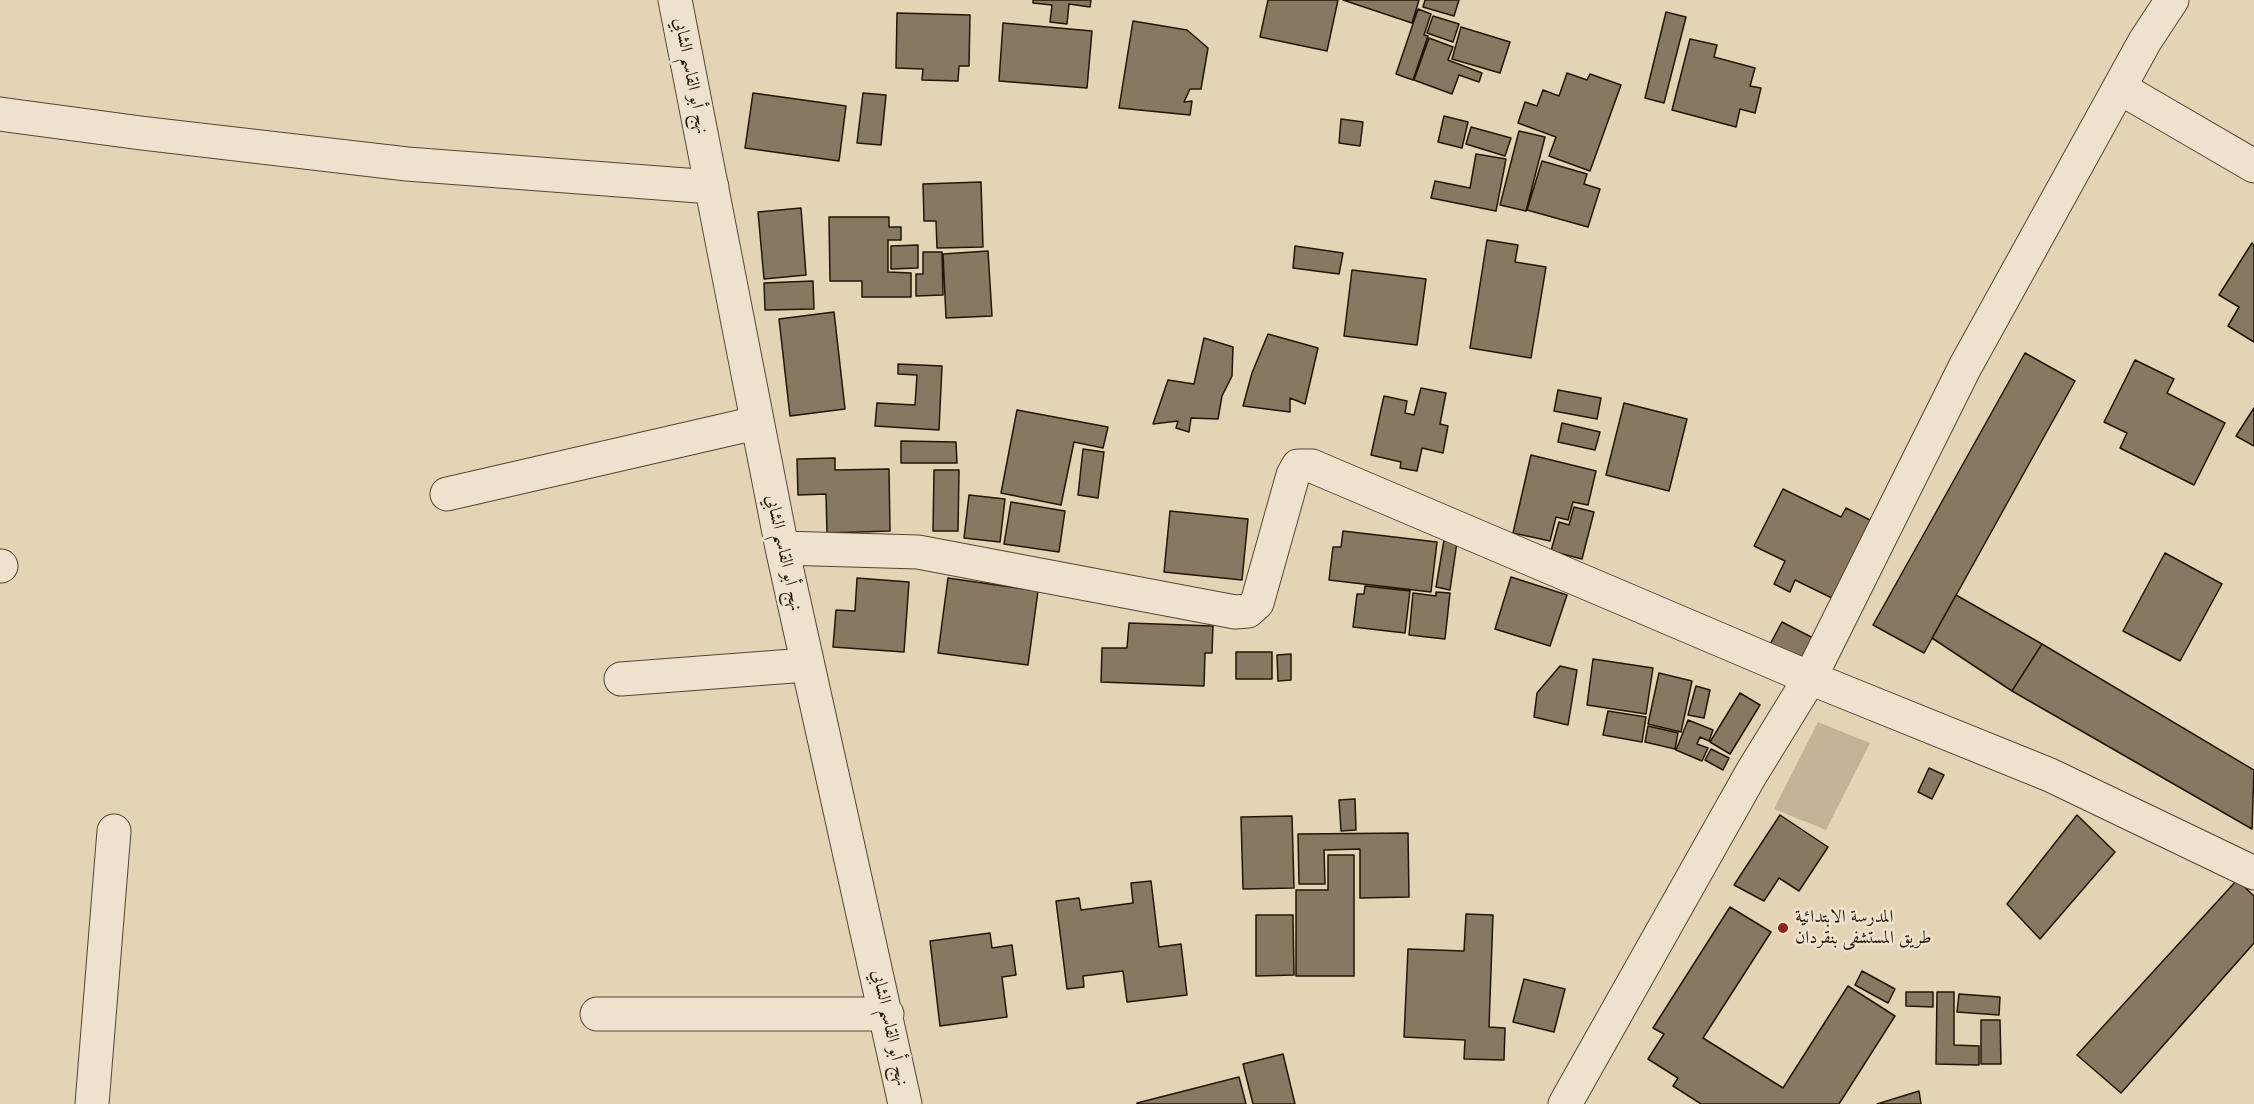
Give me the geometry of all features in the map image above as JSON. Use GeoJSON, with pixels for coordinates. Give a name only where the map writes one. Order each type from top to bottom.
{"type":"FeatureCollection","features":[{"type":"Feature","properties":{"kind":"street","name":"نهج أبو القاسم الشابي"},"geometry":{"type":"LineString","coordinates":[[675,0],[756,423],[806,664],[905,1104]]}},
{"type":"Feature","properties":{"kind":"street"},"geometry":{"type":"LineString","coordinates":[[1565,1104],[1750,774],[1810,678],[1965,367],[2120,88],[2172,0]]}},
{"type":"Feature","properties":{"kind":"street"},"geometry":{"type":"LineString","coordinates":[[2120,88],[2254,166]]}},
{"type":"Feature","properties":{"kind":"street"},"geometry":{"type":"LineString","coordinates":[[0,114],[407,164],[712,187]]}},
{"type":"Feature","properties":{"kind":"street"},"geometry":{"type":"LineString","coordinates":[[447,494],[756,423]]}},
{"type":"Feature","properties":{"kind":"street"},"geometry":{"type":"LineString","coordinates":[[782,548],[918,552],[1235,612],[1248,611],[1257,603],[1293,475],[1298,466],[1312,466],[1810,678],[2050,775],[2254,873]]}},
{"type":"Feature","properties":{"kind":"street"},"geometry":{"type":"LineString","coordinates":[[621,679],[806,664]]}},
{"type":"Feature","properties":{"kind":"street"},"geometry":{"type":"LineString","coordinates":[[92,1104],[114,831]]}},
{"type":"Feature","properties":{"kind":"street"},"geometry":{"type":"LineString","coordinates":[[597,1014],[886,1014]]}},
{"type":"Feature","properties":{"kind":"shaded area"},"geometry":{"type":"Polygon","coordinates":[[[1818,722],[1870,743],[1826,830],[1774,809],[1818,722]]]}},
{"type":"Feature","properties":{"kind":"building"},"geometry":{"type":"Polygon","coordinates":[[[1033,0],[1091,0],[1090,7],[1069,4],[1067,24],[1050,22],[1052,5],[1033,3],[1033,0]]]}},
{"type":"Feature","properties":{"kind":"building"},"geometry":{"type":"Polygon","coordinates":[[[1268,0],[1338,0],[1327,51],[1260,37],[1268,0]]]}},
{"type":"Feature","properties":{"kind":"building"},"geometry":{"type":"Polygon","coordinates":[[[1343,0],[1419,0],[1412,23],[1343,0]]]}},
{"type":"Feature","properties":{"kind":"building"},"geometry":{"type":"Polygon","coordinates":[[[1425,0],[1459,0],[1454,16],[1423,7],[1425,0]]]}},
{"type":"Feature","properties":{"kind":"building"},"geometry":{"type":"Polygon","coordinates":[[[1418,9],[1431,14],[1424,35],[1428,36],[1413,80],[1396,74],[1418,9]]]}},
{"type":"Feature","properties":{"kind":"building"},"geometry":{"type":"Polygon","coordinates":[[[1666,12],[1686,17],[1664,103],[1645,98],[1666,12]]]}},
{"type":"Feature","properties":{"kind":"building"},"geometry":{"type":"Polygon","coordinates":[[[897,13],[970,15],[969,66],[959,66],[958,81],[922,80],[923,69],[896,68],[897,13]]]}},
{"type":"Feature","properties":{"kind":"building"},"geometry":{"type":"Polygon","coordinates":[[[1433,16],[1459,24],[1453,42],[1427,33],[1433,16]]]}},
{"type":"Feature","properties":{"kind":"building"},"geometry":{"type":"Polygon","coordinates":[[[1133,21],[1187,30],[1208,48],[1201,89],[1190,89],[1184,102],[1192,101],[1190,115],[1119,108],[1133,21]]]}},
{"type":"Feature","properties":{"kind":"building"},"geometry":{"type":"Polygon","coordinates":[[[1003,23],[1092,31],[1087,88],[999,81],[1003,23]]]}},
{"type":"Feature","properties":{"kind":"building"},"geometry":{"type":"Polygon","coordinates":[[[1461,27],[1510,42],[1500,73],[1452,59],[1461,27]]]}},
{"type":"Feature","properties":{"kind":"building"},"geometry":{"type":"Polygon","coordinates":[[[1429,38],[1453,47],[1448,60],[1482,73],[1479,82],[1459,75],[1452,94],[1414,80],[1429,38]]]}},
{"type":"Feature","properties":{"kind":"building"},"geometry":{"type":"Polygon","coordinates":[[[1690,39],[1717,45],[1714,57],[1755,68],[1750,86],[1761,88],[1755,113],[1740,109],[1736,127],[1672,110],[1690,39]]]}},
{"type":"Feature","properties":{"kind":"building"},"geometry":{"type":"Polygon","coordinates":[[[1567,73],[1587,80],[1590,74],[1621,85],[1590,171],[1549,156],[1556,137],[1518,123],[1525,102],[1537,106],[1543,90],[1559,96],[1567,73]]]}},
{"type":"Feature","properties":{"kind":"building"},"geometry":{"type":"Polygon","coordinates":[[[753,93],[846,106],[839,161],[745,148],[753,93]]]}},
{"type":"Feature","properties":{"kind":"building"},"geometry":{"type":"Polygon","coordinates":[[[863,93],[886,95],[881,145],[857,143],[863,93]]]}},
{"type":"Feature","properties":{"kind":"building"},"geometry":{"type":"Polygon","coordinates":[[[1444,116],[1468,122],[1462,148],[1438,142],[1444,116]]]}},
{"type":"Feature","properties":{"kind":"building"},"geometry":{"type":"Polygon","coordinates":[[[1341,119],[1363,122],[1360,146],[1339,143],[1341,119]]]}},
{"type":"Feature","properties":{"kind":"building"},"geometry":{"type":"Polygon","coordinates":[[[1471,127],[1511,138],[1505,156],[1466,144],[1471,127]]]}},
{"type":"Feature","properties":{"kind":"building"},"geometry":{"type":"Polygon","coordinates":[[[1519,131],[1545,137],[1526,211],[1500,205],[1519,131]]]}},
{"type":"Feature","properties":{"kind":"building"},"geometry":{"type":"Polygon","coordinates":[[[1476,154],[1506,159],[1496,211],[1431,198],[1435,181],[1470,188],[1476,154]]]}},
{"type":"Feature","properties":{"kind":"building"},"geometry":{"type":"Polygon","coordinates":[[[1542,161],[1587,174],[1584,184],[1600,189],[1588,227],[1527,210],[1542,161]]]}},
{"type":"Feature","properties":{"kind":"building"},"geometry":{"type":"Polygon","coordinates":[[[981,182],[983,247],[937,248],[936,221],[924,221],[923,184],[981,182]]]}},
{"type":"Feature","properties":{"kind":"building"},"geometry":{"type":"Polygon","coordinates":[[[801,208],[806,275],[764,279],[758,212],[801,208]]]}},
{"type":"Feature","properties":{"kind":"building"},"geometry":{"type":"Polygon","coordinates":[[[829,217],[889,217],[889,227],[901,227],[901,240],[888,240],[888,272],[911,273],[911,297],[862,297],[862,281],[830,281],[829,217]]]}},
{"type":"Feature","properties":{"kind":"building"},"geometry":{"type":"Polygon","coordinates":[[[1487,240],[1518,245],[1515,262],[1546,267],[1531,358],[1470,348],[1487,240]]]}},
{"type":"Feature","properties":{"kind":"building"},"geometry":{"type":"Polygon","coordinates":[[[2252,243],[2254,245],[2254,342],[2228,326],[2239,307],[2219,295],[2252,243]]]}},
{"type":"Feature","properties":{"kind":"building"},"geometry":{"type":"Polygon","coordinates":[[[918,245],[918,268],[891,269],[891,246],[918,245]]]}},
{"type":"Feature","properties":{"kind":"building"},"geometry":{"type":"Polygon","coordinates":[[[1295,246],[1343,253],[1339,274],[1293,268],[1295,246]]]}},
{"type":"Feature","properties":{"kind":"building"},"geometry":{"type":"Polygon","coordinates":[[[988,251],[992,316],[946,318],[943,254],[988,251]]]}},
{"type":"Feature","properties":{"kind":"building"},"geometry":{"type":"Polygon","coordinates":[[[923,252],[942,252],[943,295],[916,296],[916,274],[923,274],[923,252]]]}},
{"type":"Feature","properties":{"kind":"building"},"geometry":{"type":"Polygon","coordinates":[[[1352,270],[1426,279],[1417,345],[1344,336],[1352,270]]]}},
{"type":"Feature","properties":{"kind":"building"},"geometry":{"type":"Polygon","coordinates":[[[813,281],[814,309],[765,310],[764,283],[813,281]]]}},
{"type":"Feature","properties":{"kind":"building"},"geometry":{"type":"Polygon","coordinates":[[[834,312],[845,409],[790,416],[779,319],[834,312]]]}},
{"type":"Feature","properties":{"kind":"building"},"geometry":{"type":"Polygon","coordinates":[[[1268,334],[1318,348],[1305,404],[1290,398],[1290,412],[1243,406],[1252,373],[1268,334]]]}},
{"type":"Feature","properties":{"kind":"building"},"geometry":{"type":"Polygon","coordinates":[[[1204,338],[1233,347],[1232,376],[1222,396],[1218,419],[1191,418],[1189,432],[1176,428],[1178,421],[1153,424],[1168,380],[1194,384],[1204,338]]]}},
{"type":"Feature","properties":{"kind":"building"},"geometry":{"type":"Polygon","coordinates":[[[2025,353],[2075,381],[1924,653],[1873,625],[2025,353]]]}},
{"type":"Feature","properties":{"kind":"building"},"geometry":{"type":"Polygon","coordinates":[[[2135,360],[2174,379],[2167,393],[2225,423],[2194,485],[2120,448],[2127,433],[2104,422],[2135,360]]]}},
{"type":"Feature","properties":{"kind":"building"},"geometry":{"type":"Polygon","coordinates":[[[898,364],[942,366],[939,430],[875,426],[877,403],[915,405],[917,375],[898,374],[898,364]]]}},
{"type":"Feature","properties":{"kind":"building"},"geometry":{"type":"Polygon","coordinates":[[[1421,388],[1446,393],[1440,424],[1448,426],[1443,453],[1422,448],[1417,471],[1400,468],[1401,462],[1371,455],[1384,396],[1407,401],[1405,413],[1414,415],[1421,388]]]}},
{"type":"Feature","properties":{"kind":"building"},"geometry":{"type":"Polygon","coordinates":[[[1558,390],[1601,398],[1597,419],[1554,411],[1558,390]]]}},
{"type":"Feature","properties":{"kind":"building"},"geometry":{"type":"Polygon","coordinates":[[[1624,403],[1687,419],[1669,491],[1606,475],[1624,403]]]}},
{"type":"Feature","properties":{"kind":"building"},"geometry":{"type":"Polygon","coordinates":[[[2254,408],[2254,446],[2236,436],[2254,408]]]}},
{"type":"Feature","properties":{"kind":"building"},"geometry":{"type":"Polygon","coordinates":[[[1017,410],[1108,427],[1103,448],[1074,442],[1061,505],[1001,493],[1017,410]]]}},
{"type":"Feature","properties":{"kind":"building"},"geometry":{"type":"Polygon","coordinates":[[[1562,423],[1600,432],[1595,450],[1558,442],[1562,423]]]}},
{"type":"Feature","properties":{"kind":"building"},"geometry":{"type":"Polygon","coordinates":[[[901,441],[956,442],[957,463],[901,463],[901,441]]]}},
{"type":"Feature","properties":{"kind":"building"},"geometry":{"type":"Polygon","coordinates":[[[1083,449],[1104,452],[1098,498],[1078,495],[1083,449]]]}},
{"type":"Feature","properties":{"kind":"building"},"geometry":{"type":"Polygon","coordinates":[[[1531,455],[1596,471],[1588,505],[1573,502],[1568,520],[1556,517],[1550,541],[1513,533],[1531,455]]]}},
{"type":"Feature","properties":{"kind":"building"},"geometry":{"type":"Polygon","coordinates":[[[835,458],[835,470],[889,469],[890,531],[827,533],[826,494],[798,495],[797,459],[835,458]]]}},
{"type":"Feature","properties":{"kind":"building"},"geometry":{"type":"Polygon","coordinates":[[[934,470],[959,470],[958,531],[933,531],[934,470]]]}},
{"type":"Feature","properties":{"kind":"building"},"geometry":{"type":"Polygon","coordinates":[[[1783,489],[1841,517],[1846,508],[1872,521],[1834,599],[1795,580],[1790,592],[1774,584],[1785,561],[1754,546],[1783,489]]]}},
{"type":"Feature","properties":{"kind":"building"},"geometry":{"type":"Polygon","coordinates":[[[969,495],[1005,499],[1000,542],[964,538],[969,495]]]}},
{"type":"Feature","properties":{"kind":"building"},"geometry":{"type":"Polygon","coordinates":[[[1011,502],[1065,511],[1059,552],[1004,544],[1011,502]]]}},
{"type":"Feature","properties":{"kind":"building"},"geometry":{"type":"Polygon","coordinates":[[[1574,507],[1594,512],[1582,559],[1551,551],[1559,522],[1569,525],[1574,507]]]}},
{"type":"Feature","properties":{"kind":"building"},"geometry":{"type":"Polygon","coordinates":[[[1170,511],[1248,519],[1242,580],[1164,572],[1170,511]]]}},
{"type":"Feature","properties":{"kind":"building"},"geometry":{"type":"Polygon","coordinates":[[[1343,531],[1437,542],[1431,592],[1329,580],[1333,547],[1341,547],[1343,531]]]}},
{"type":"Feature","properties":{"kind":"building"},"geometry":{"type":"Polygon","coordinates":[[[1444,540],[1457,542],[1450,590],[1436,587],[1444,540]]]}},
{"type":"Feature","properties":{"kind":"building"},"geometry":{"type":"Polygon","coordinates":[[[2165,553],[2222,584],[2180,661],[2123,631],[2165,553]]]}},
{"type":"Feature","properties":{"kind":"building"},"geometry":{"type":"Polygon","coordinates":[[[1511,577],[1567,595],[1550,646],[1495,629],[1511,577]]]}},
{"type":"Feature","properties":{"kind":"building"},"geometry":{"type":"Polygon","coordinates":[[[857,578],[909,582],[904,652],[833,647],[836,610],[855,611],[857,578]]]}},
{"type":"Feature","properties":{"kind":"building"},"geometry":{"type":"Polygon","coordinates":[[[948,578],[1038,591],[1028,665],[938,653],[948,578]]]}},
{"type":"Feature","properties":{"kind":"building"},"geometry":{"type":"Polygon","coordinates":[[[1365,586],[1410,591],[1405,633],[1353,627],[1357,594],[1364,594],[1365,586]]]}},
{"type":"Feature","properties":{"kind":"building"},"geometry":{"type":"Polygon","coordinates":[[[1436,592],[1450,593],[1445,639],[1409,635],[1413,593],[1436,596],[1436,592]]]}},
{"type":"Feature","properties":{"kind":"building"},"geometry":{"type":"Polygon","coordinates":[[[1956,595],[2042,644],[2012,691],[1932,638],[1956,595]]]}},
{"type":"Feature","properties":{"kind":"building"},"geometry":{"type":"Polygon","coordinates":[[[1782,622],[1819,641],[1806,668],[1768,648],[1782,622]]]}},
{"type":"Feature","properties":{"kind":"building"},"geometry":{"type":"Polygon","coordinates":[[[1129,623],[1213,626],[1212,653],[1205,653],[1204,686],[1101,682],[1102,648],[1127,648],[1129,623]]]}},
{"type":"Feature","properties":{"kind":"building"},"geometry":{"type":"Polygon","coordinates":[[[2042,644],[2254,770],[2252,829],[2012,691],[2042,644]]]}},
{"type":"Feature","properties":{"kind":"building"},"geometry":{"type":"Polygon","coordinates":[[[1236,652],[1272,652],[1272,679],[1236,679],[1236,652]]]}},
{"type":"Feature","properties":{"kind":"building"},"geometry":{"type":"Polygon","coordinates":[[[1291,654],[1291,680],[1278,681],[1277,655],[1291,654]]]}},
{"type":"Feature","properties":{"kind":"building"},"geometry":{"type":"Polygon","coordinates":[[[1593,659],[1653,668],[1646,714],[1587,705],[1593,659]]]}},
{"type":"Feature","properties":{"kind":"building"},"geometry":{"type":"Polygon","coordinates":[[[1560,666],[1577,670],[1568,725],[1534,717],[1537,693],[1560,666]]]}},
{"type":"Feature","properties":{"kind":"building"},"geometry":{"type":"Polygon","coordinates":[[[1659,673],[1692,681],[1681,732],[1648,724],[1659,673]]]}},
{"type":"Feature","properties":{"kind":"building"},"geometry":{"type":"Polygon","coordinates":[[[1696,686],[1710,690],[1704,718],[1688,715],[1696,686]]]}},
{"type":"Feature","properties":{"kind":"building"},"geometry":{"type":"Polygon","coordinates":[[[1740,693],[1760,705],[1730,754],[1710,742],[1740,693]]]}},
{"type":"Feature","properties":{"kind":"building"},"geometry":{"type":"Polygon","coordinates":[[[1608,711],[1646,717],[1642,742],[1603,735],[1608,711]]]}},
{"type":"Feature","properties":{"kind":"building"},"geometry":{"type":"Polygon","coordinates":[[[1688,720],[1713,730],[1709,741],[1700,737],[1697,744],[1708,748],[1702,761],[1676,750],[1688,720]]]}},
{"type":"Feature","properties":{"kind":"building"},"geometry":{"type":"Polygon","coordinates":[[[1648,726],[1678,733],[1675,749],[1645,742],[1648,726]]]}},
{"type":"Feature","properties":{"kind":"building"},"geometry":{"type":"Polygon","coordinates":[[[1711,749],[1729,758],[1723,770],[1705,760],[1711,749]]]}},
{"type":"Feature","properties":{"kind":"building"},"geometry":{"type":"Polygon","coordinates":[[[1929,768],[1944,775],[1932,799],[1918,792],[1929,768]]]}},
{"type":"Feature","properties":{"kind":"building"},"geometry":{"type":"Polygon","coordinates":[[[1355,799],[1356,830],[1341,831],[1339,800],[1355,799]]]}},
{"type":"Feature","properties":{"kind":"building"},"geometry":{"type":"Polygon","coordinates":[[[1780,815],[1828,847],[1799,891],[1779,878],[1764,901],[1734,885],[1780,815]]]}},
{"type":"Feature","properties":{"kind":"building"},"geometry":{"type":"Polygon","coordinates":[[[2077,815],[2115,852],[2040,939],[2007,904],[2077,815]]]}},
{"type":"Feature","properties":{"kind":"building"},"geometry":{"type":"Polygon","coordinates":[[[1292,816],[1294,888],[1243,889],[1241,817],[1292,816]]]}},
{"type":"Feature","properties":{"kind":"building"},"geometry":{"type":"Polygon","coordinates":[[[1408,833],[1409,897],[1360,898],[1360,849],[1324,850],[1325,884],[1299,884],[1298,834],[1408,833]]]}},
{"type":"Feature","properties":{"kind":"building"},"geometry":{"type":"Polygon","coordinates":[[[1328,855],[1354,855],[1354,976],[1296,976],[1296,890],[1328,890],[1328,855]]]}},
{"type":"Feature","properties":{"kind":"building"},"geometry":{"type":"Polygon","coordinates":[[[2237,880],[2254,896],[2254,943],[2121,1093],[2077,1055],[2237,880]]]}},
{"type":"Feature","properties":{"kind":"building"},"geometry":{"type":"Polygon","coordinates":[[[1151,881],[1159,947],[1181,944],[1187,995],[1127,1002],[1123,971],[1083,976],[1084,987],[1067,989],[1056,901],[1079,898],[1081,910],[1133,903],[1131,883],[1151,881]]]}},
{"type":"Feature","properties":{"kind":"building"},"geometry":{"type":"Polygon","coordinates":[[[1730,907],[1771,932],[1703,1038],[1783,1088],[1848,986],[1895,1016],[1839,1104],[1701,1104],[1673,1086],[1678,1078],[1648,1059],[1664,1034],[1653,1028],[1730,907]]]}},
{"type":"Feature","properties":{"kind":"building"},"geometry":{"type":"Polygon","coordinates":[[[1466,914],[1493,915],[1489,1027],[1505,1028],[1504,1060],[1464,1059],[1465,1040],[1404,1037],[1408,949],[1464,951],[1466,914]]]}},
{"type":"Feature","properties":{"kind":"building"},"geometry":{"type":"Polygon","coordinates":[[[1256,915],[1293,915],[1294,975],[1256,976],[1256,915]]]}},
{"type":"Feature","properties":{"kind":"building"},"geometry":{"type":"Polygon","coordinates":[[[990,933],[992,948],[1012,945],[1016,975],[1002,977],[1007,1017],[940,1026],[930,941],[990,933]]]}},
{"type":"Feature","properties":{"kind":"building"},"geometry":{"type":"Polygon","coordinates":[[[1862,971],[1895,989],[1888,1003],[1855,985],[1862,971]]]}},
{"type":"Feature","properties":{"kind":"building"},"geometry":{"type":"Polygon","coordinates":[[[1524,979],[1565,989],[1554,1032],[1513,1022],[1524,979]]]}},
{"type":"Feature","properties":{"kind":"building"},"geometry":{"type":"Polygon","coordinates":[[[1906,992],[1933,992],[1933,1007],[1906,1006],[1906,992]]]}},
{"type":"Feature","properties":{"kind":"building"},"geometry":{"type":"Polygon","coordinates":[[[1937,992],[1954,992],[1954,1045],[1979,1046],[1979,1065],[1936,1064],[1937,992]]]}},
{"type":"Feature","properties":{"kind":"building"},"geometry":{"type":"Polygon","coordinates":[[[1959,994],[2000,997],[1999,1015],[1957,1012],[1959,994]]]}},
{"type":"Feature","properties":{"kind":"building"},"geometry":{"type":"Polygon","coordinates":[[[1981,1020],[2000,1020],[2001,1064],[1981,1064],[1981,1020]]]}},
{"type":"Feature","properties":{"kind":"building"},"geometry":{"type":"Polygon","coordinates":[[[1283,1054],[1295,1104],[1253,1104],[1243,1064],[1283,1054]]]}},
{"type":"Feature","properties":{"kind":"building"},"geometry":{"type":"Polygon","coordinates":[[[1239,1077],[1246,1104],[1137,1104],[1137,1103],[1239,1077]]]}},
{"type":"Feature","properties":{"kind":"building"},"geometry":{"type":"Polygon","coordinates":[[[1919,1091],[1921,1104],[1877,1104],[1919,1091]]]}},
{"type":"Feature","properties":{"kind":"place","name":"المدرسة الابتدائية طريق المستشفى بنقردان"},"geometry":{"type":"Point","coordinates":[1783,928]}}]}
